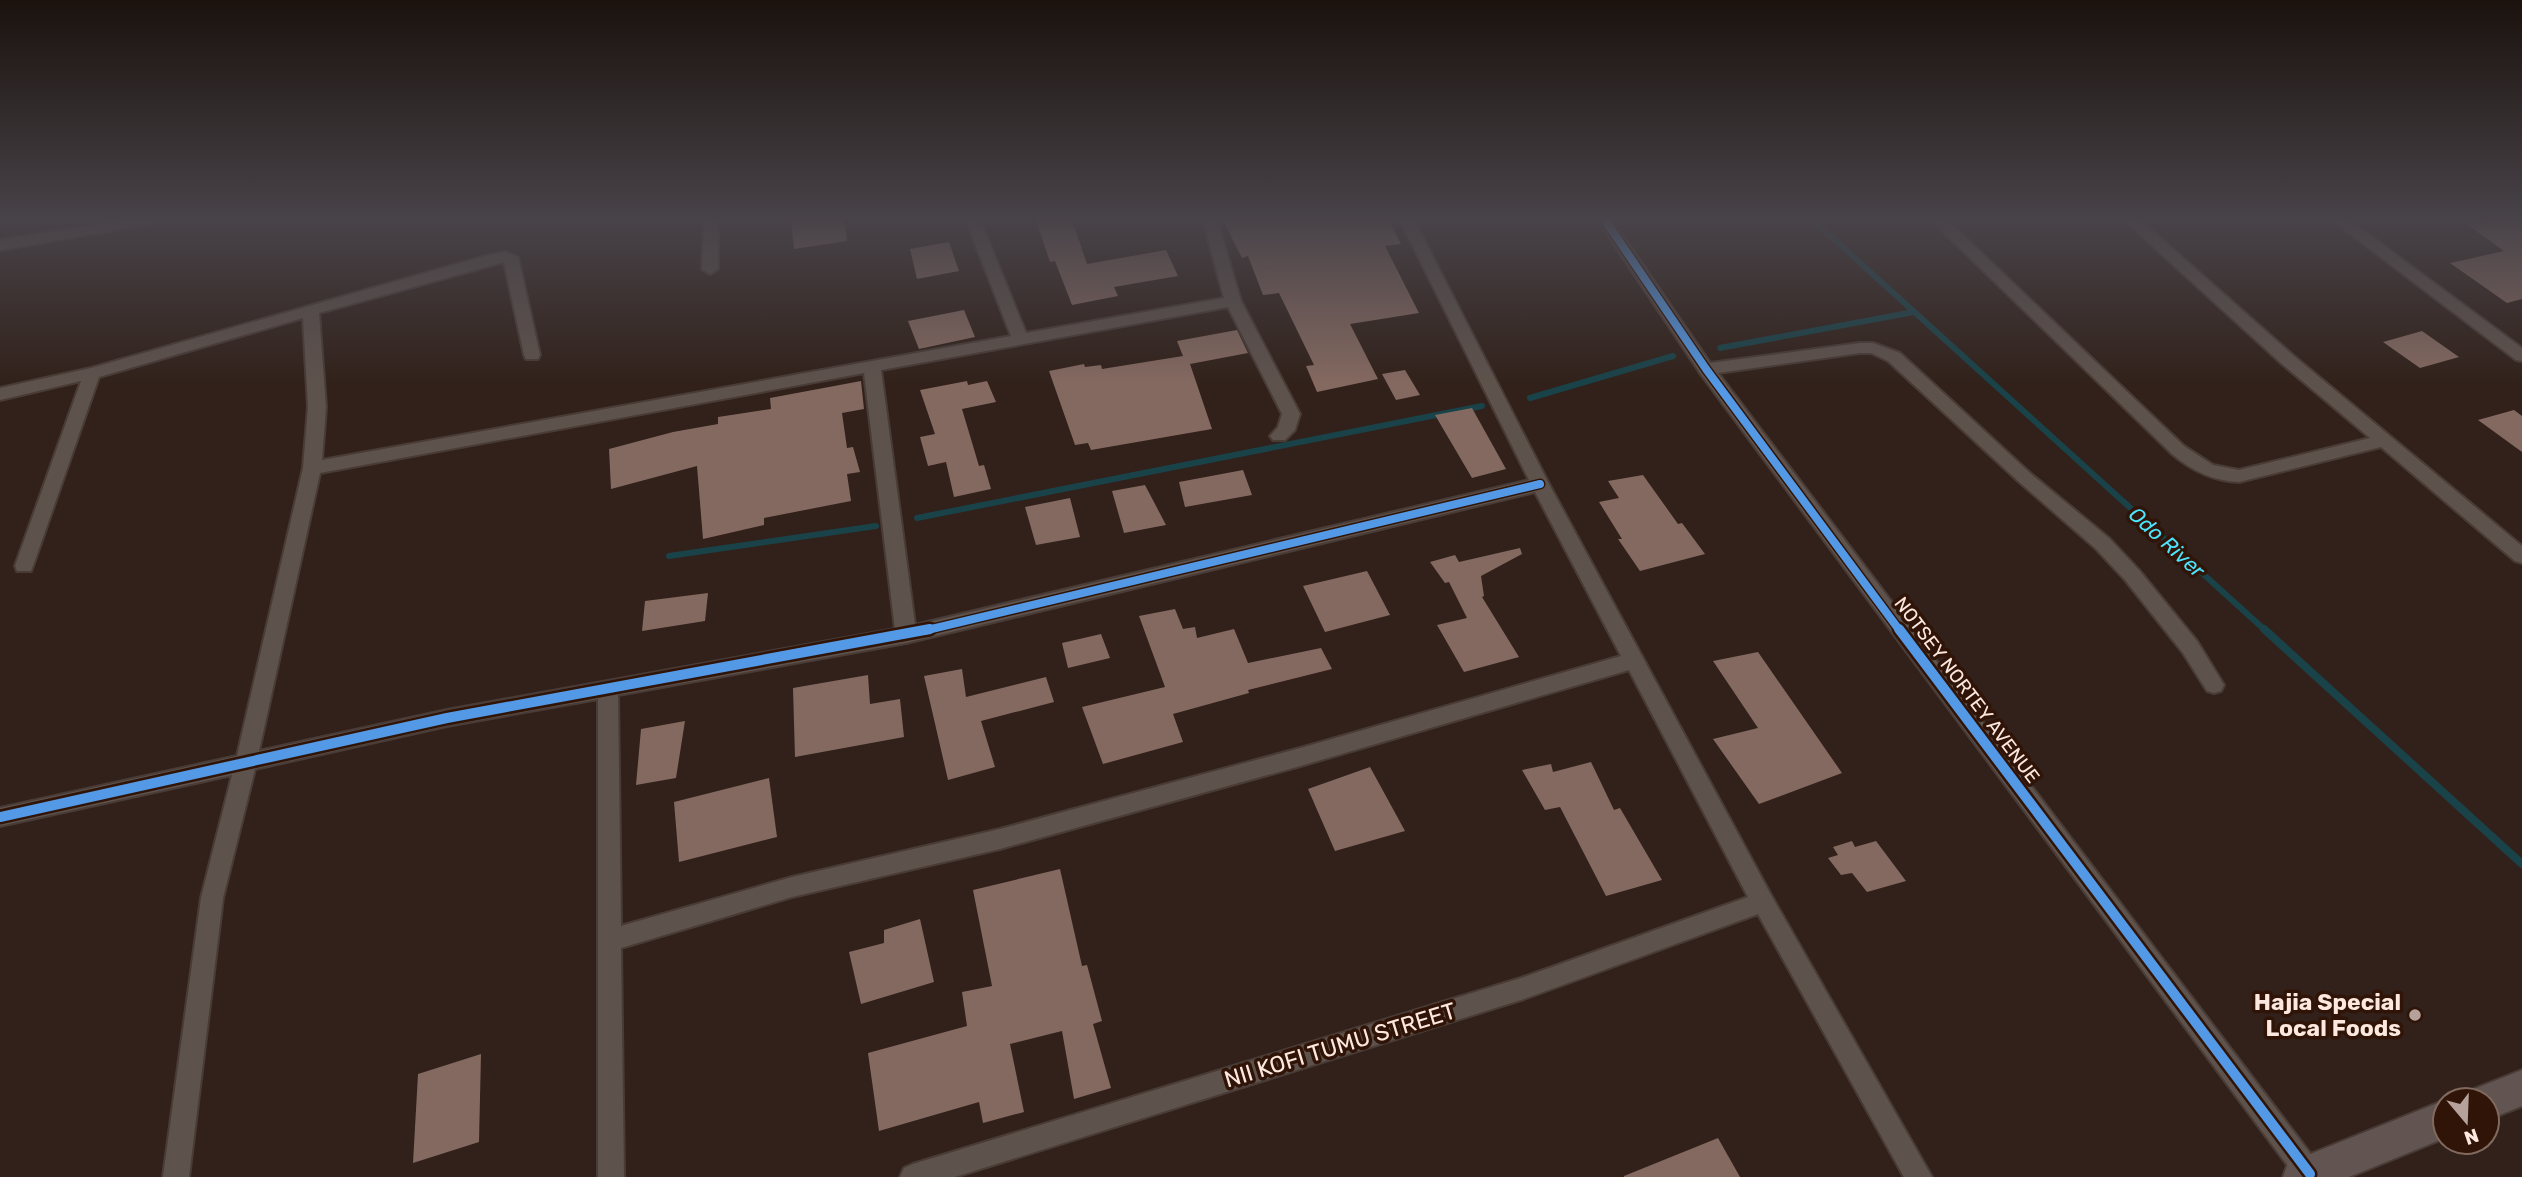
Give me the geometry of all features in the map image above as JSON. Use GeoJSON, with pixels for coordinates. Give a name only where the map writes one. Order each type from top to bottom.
{"type":"FeatureCollection","features":[{"type":"Feature","properties":{"kind":"main road"},"geometry":{"type":"LineString","coordinates":[[2501,1096],[2522,1088]]}},
{"type":"Feature","properties":{"kind":"main road"},"geometry":{"type":"LineString","coordinates":[[2306,1175],[2431,1125]]}},
{"type":"Feature","properties":{"kind":"street"},"geometry":{"type":"LineString","coordinates":[[0,394],[92,373],[436,275]]}},
{"type":"Feature","properties":{"kind":"street"},"geometry":{"type":"LineString","coordinates":[[516,275],[533,355]]}},
{"type":"Feature","properties":{"kind":"street"},"geometry":{"type":"LineString","coordinates":[[995,275],[1021,340]]}},
{"type":"Feature","properties":{"kind":"street"},"geometry":{"type":"LineString","coordinates":[[1226,275],[1233,301],[1291,414],[1286,430],[1279,436]]}},
{"type":"Feature","properties":{"kind":"street"},"geometry":{"type":"LineString","coordinates":[[1435,275],[1540,484],[1763,902],[1919,1177]]}},
{"type":"Feature","properties":{"kind":"street","name":"NOTSEY NORTEY AVENUE"},"geometry":{"type":"LineString","coordinates":[[1642,275],[1706,369],[2306,1175]]}},
{"type":"Feature","properties":{"kind":"street"},"geometry":{"type":"LineString","coordinates":[[1995,275],[2197,466],[2224,476],[2239,476],[2383,441]]}},
{"type":"Feature","properties":{"kind":"street"},"geometry":{"type":"LineString","coordinates":[[2193,275],[2288,360],[2522,556]]}},
{"type":"Feature","properties":{"kind":"street"},"geometry":{"type":"LineString","coordinates":[[2413,275],[2522,356]]}},
{"type":"Feature","properties":{"kind":"street"},"geometry":{"type":"LineString","coordinates":[[312,468],[1233,301]]}},
{"type":"Feature","properties":{"kind":"street"},"geometry":{"type":"LineString","coordinates":[[176,1177],[212,898],[246,763],[312,468],[317,407],[311,312]]}},
{"type":"Feature","properties":{"kind":"street"},"geometry":{"type":"LineString","coordinates":[[1706,369],[1860,348],[1873,348],[1894,357],[2024,477],[2102,543],[2132,575],[2182,637],[2214,685]]}},
{"type":"Feature","properties":{"kind":"street"},"geometry":{"type":"LineString","coordinates":[[872,367],[906,635]]}},
{"type":"Feature","properties":{"kind":"street"},"geometry":{"type":"LineString","coordinates":[[24,566],[92,373]]}},
{"type":"Feature","properties":{"kind":"street"},"geometry":{"type":"LineString","coordinates":[[0,817],[447,718],[906,635],[1540,484]]}},
{"type":"Feature","properties":{"kind":"street"},"geometry":{"type":"LineString","coordinates":[[608,941],[792,887],[1000,839],[1304,756],[1635,660]]}},
{"type":"Feature","properties":{"kind":"street"},"geometry":{"type":"LineString","coordinates":[[608,687],[611,1177]]}},
{"type":"Feature","properties":{"kind":"street","name":"NII KOFI TUMU STREET"},"geometry":{"type":"LineString","coordinates":[[913,1177],[1521,989],[1763,902]]}},
{"type":"Feature","properties":{"kind":"building"},"geometry":{"type":"Polygon","coordinates":[[[916,275],[938,275],[917,279],[916,275]]]}},
{"type":"Feature","properties":{"kind":"building"},"geometry":{"type":"Polygon","coordinates":[[[1060,275],[1178,276],[1114,287],[1118,296],[1072,305],[1060,275]]]}},
{"type":"Feature","properties":{"kind":"building"},"geometry":{"type":"Polygon","coordinates":[[[1255,275],[1400,275],[1419,313],[1350,324],[1378,379],[1317,392],[1306,366],[1314,365],[1279,293],[1263,295],[1255,275]]]}},
{"type":"Feature","properties":{"kind":"building"},"geometry":{"type":"Polygon","coordinates":[[[2467,275],[2522,275],[2522,299],[2507,303],[2467,275]]]}},
{"type":"Feature","properties":{"kind":"building"},"geometry":{"type":"Polygon","coordinates":[[[964,310],[975,337],[919,349],[908,321],[964,310]]]}},
{"type":"Feature","properties":{"kind":"building"},"geometry":{"type":"Polygon","coordinates":[[[1237,330],[1248,353],[1190,364],[1212,429],[1091,450],[1088,443],[1075,445],[1049,371],[1084,364],[1085,367],[1101,365],[1102,369],[1183,356],[1177,341],[1237,330]]]}},
{"type":"Feature","properties":{"kind":"building"},"geometry":{"type":"Polygon","coordinates":[[[2422,331],[2459,357],[2420,368],[2383,342],[2422,331]]]}},
{"type":"Feature","properties":{"kind":"building"},"geometry":{"type":"Polygon","coordinates":[[[1405,370],[1420,395],[1396,400],[1382,374],[1405,370]]]}},
{"type":"Feature","properties":{"kind":"building"},"geometry":{"type":"Polygon","coordinates":[[[861,381],[864,409],[842,413],[847,448],[853,447],[860,472],[847,474],[851,501],[764,518],[764,525],[703,539],[697,466],[611,489],[609,449],[673,432],[718,424],[718,417],[771,409],[770,398],[861,381]]]}},
{"type":"Feature","properties":{"kind":"building"},"geometry":{"type":"Polygon","coordinates":[[[967,381],[968,385],[987,381],[996,402],[962,409],[979,466],[984,465],[991,489],[954,497],[946,462],[928,466],[920,437],[935,434],[920,390],[967,381]]]}},
{"type":"Feature","properties":{"kind":"building"},"geometry":{"type":"Polygon","coordinates":[[[1472,408],[1506,469],[1472,478],[1435,415],[1472,408]]]}},
{"type":"Feature","properties":{"kind":"building"},"geometry":{"type":"Polygon","coordinates":[[[2514,410],[2522,416],[2522,452],[2478,420],[2514,410]]]}},
{"type":"Feature","properties":{"kind":"building"},"geometry":{"type":"Polygon","coordinates":[[[1243,470],[1252,495],[1185,507],[1179,482],[1243,470]]]}},
{"type":"Feature","properties":{"kind":"building"},"geometry":{"type":"Polygon","coordinates":[[[1643,475],[1678,524],[1682,523],[1705,554],[1640,571],[1618,539],[1622,539],[1599,502],[1619,498],[1608,481],[1643,475]]]}},
{"type":"Feature","properties":{"kind":"building"},"geometry":{"type":"Polygon","coordinates":[[[1145,485],[1166,525],[1124,533],[1112,491],[1145,485]]]}},
{"type":"Feature","properties":{"kind":"building"},"geometry":{"type":"Polygon","coordinates":[[[1070,498],[1080,537],[1036,545],[1025,507],[1070,498]]]}},
{"type":"Feature","properties":{"kind":"building"},"geometry":{"type":"Polygon","coordinates":[[[1520,548],[1522,554],[1481,576],[1482,597],[1519,657],[1464,672],[1437,625],[1467,618],[1449,582],[1445,583],[1430,562],[1455,555],[1459,562],[1520,548]]]}},
{"type":"Feature","properties":{"kind":"building"},"geometry":{"type":"Polygon","coordinates":[[[1367,571],[1390,615],[1325,632],[1303,586],[1367,571]]]}},
{"type":"Feature","properties":{"kind":"building"},"geometry":{"type":"Polygon","coordinates":[[[708,593],[705,621],[642,631],[645,601],[708,593]]]}},
{"type":"Feature","properties":{"kind":"building"},"geometry":{"type":"Polygon","coordinates":[[[1175,609],[1183,629],[1195,627],[1197,638],[1234,629],[1248,663],[1321,648],[1332,669],[1248,690],[1249,693],[1173,714],[1183,742],[1103,764],[1082,707],[1165,687],[1139,616],[1175,609]]]}},
{"type":"Feature","properties":{"kind":"building"},"geometry":{"type":"Polygon","coordinates":[[[1101,634],[1110,658],[1068,668],[1062,643],[1101,634]]]}},
{"type":"Feature","properties":{"kind":"building"},"geometry":{"type":"Polygon","coordinates":[[[1758,652],[1842,773],[1759,804],[1713,739],[1758,728],[1713,661],[1758,652]]]}},
{"type":"Feature","properties":{"kind":"building"},"geometry":{"type":"Polygon","coordinates":[[[962,669],[966,697],[1046,677],[1054,702],[981,721],[995,767],[948,780],[924,676],[962,669]]]}},
{"type":"Feature","properties":{"kind":"building"},"geometry":{"type":"Polygon","coordinates":[[[868,675],[870,704],[900,699],[904,737],[795,757],[793,688],[868,675]]]}},
{"type":"Feature","properties":{"kind":"building"},"geometry":{"type":"Polygon","coordinates":[[[685,721],[676,778],[636,785],[641,729],[685,721]]]}},
{"type":"Feature","properties":{"kind":"building"},"geometry":{"type":"Polygon","coordinates":[[[1591,762],[1614,810],[1620,808],[1662,880],[1606,896],[1560,807],[1545,810],[1522,770],[1551,764],[1553,772],[1591,762]]]}},
{"type":"Feature","properties":{"kind":"building"},"geometry":{"type":"Polygon","coordinates":[[[1370,767],[1405,831],[1335,851],[1308,789],[1370,767]]]}},
{"type":"Feature","properties":{"kind":"building"},"geometry":{"type":"Polygon","coordinates":[[[769,778],[777,837],[679,862],[674,802],[769,778]]]}},
{"type":"Feature","properties":{"kind":"building"},"geometry":{"type":"Polygon","coordinates":[[[1852,841],[1855,847],[1876,841],[1906,881],[1867,892],[1852,873],[1841,875],[1828,858],[1838,855],[1833,847],[1852,841]]]}},
{"type":"Feature","properties":{"kind":"building"},"geometry":{"type":"Polygon","coordinates":[[[1060,869],[1082,966],[1087,965],[1102,1021],[1093,1024],[1111,1088],[1074,1099],[1062,1031],[1010,1044],[1024,1112],[983,1123],[979,1102],[879,1131],[868,1053],[967,1026],[962,992],[992,986],[973,890],[1060,869]]]}},
{"type":"Feature","properties":{"kind":"building"},"geometry":{"type":"Polygon","coordinates":[[[920,919],[934,982],[861,1004],[849,952],[884,943],[884,930],[920,919]]]}},
{"type":"Feature","properties":{"kind":"building"},"geometry":{"type":"Polygon","coordinates":[[[481,1054],[479,1142],[413,1163],[418,1074],[481,1054]]]}},
{"type":"Feature","properties":{"kind":"building"},"geometry":{"type":"Polygon","coordinates":[[[1718,1138],[1740,1177],[1624,1177],[1624,1176],[1718,1138]]]}},
{"type":"Feature","properties":{"kind":"waterway","name":"Odo River"},"geometry":{"type":"LineString","coordinates":[[1874,275],[2266,631]]}},
{"type":"Feature","properties":{"kind":"waterway"},"geometry":{"type":"LineString","coordinates":[[1720,348],[1914,312]]}},
{"type":"Feature","properties":{"kind":"waterway"},"geometry":{"type":"LineString","coordinates":[[1530,398],[1673,356]]}},
{"type":"Feature","properties":{"kind":"waterway"},"geometry":{"type":"LineString","coordinates":[[917,518],[1482,406]]}},
{"type":"Feature","properties":{"kind":"waterway"},"geometry":{"type":"LineString","coordinates":[[669,556],[876,526]]}},
{"type":"Feature","properties":{"kind":"waterway","name":"Odo River"},"geometry":{"type":"LineString","coordinates":[[2264,629],[2522,864]]}},
{"type":"Feature","properties":{"kind":"cycle path"},"geometry":{"type":"LineString","coordinates":[[1642,275],[1706,369],[1907,640],[2310,1174]]}},
{"type":"Feature","properties":{"kind":"cycle path"},"geometry":{"type":"LineString","coordinates":[[0,817],[447,718],[906,635],[1540,484]]}},
{"type":"Feature","properties":{"kind":"place","name":"Hajia Special Local Foods"},"geometry":{"type":"Point","coordinates":[2415,1015]}}]}
